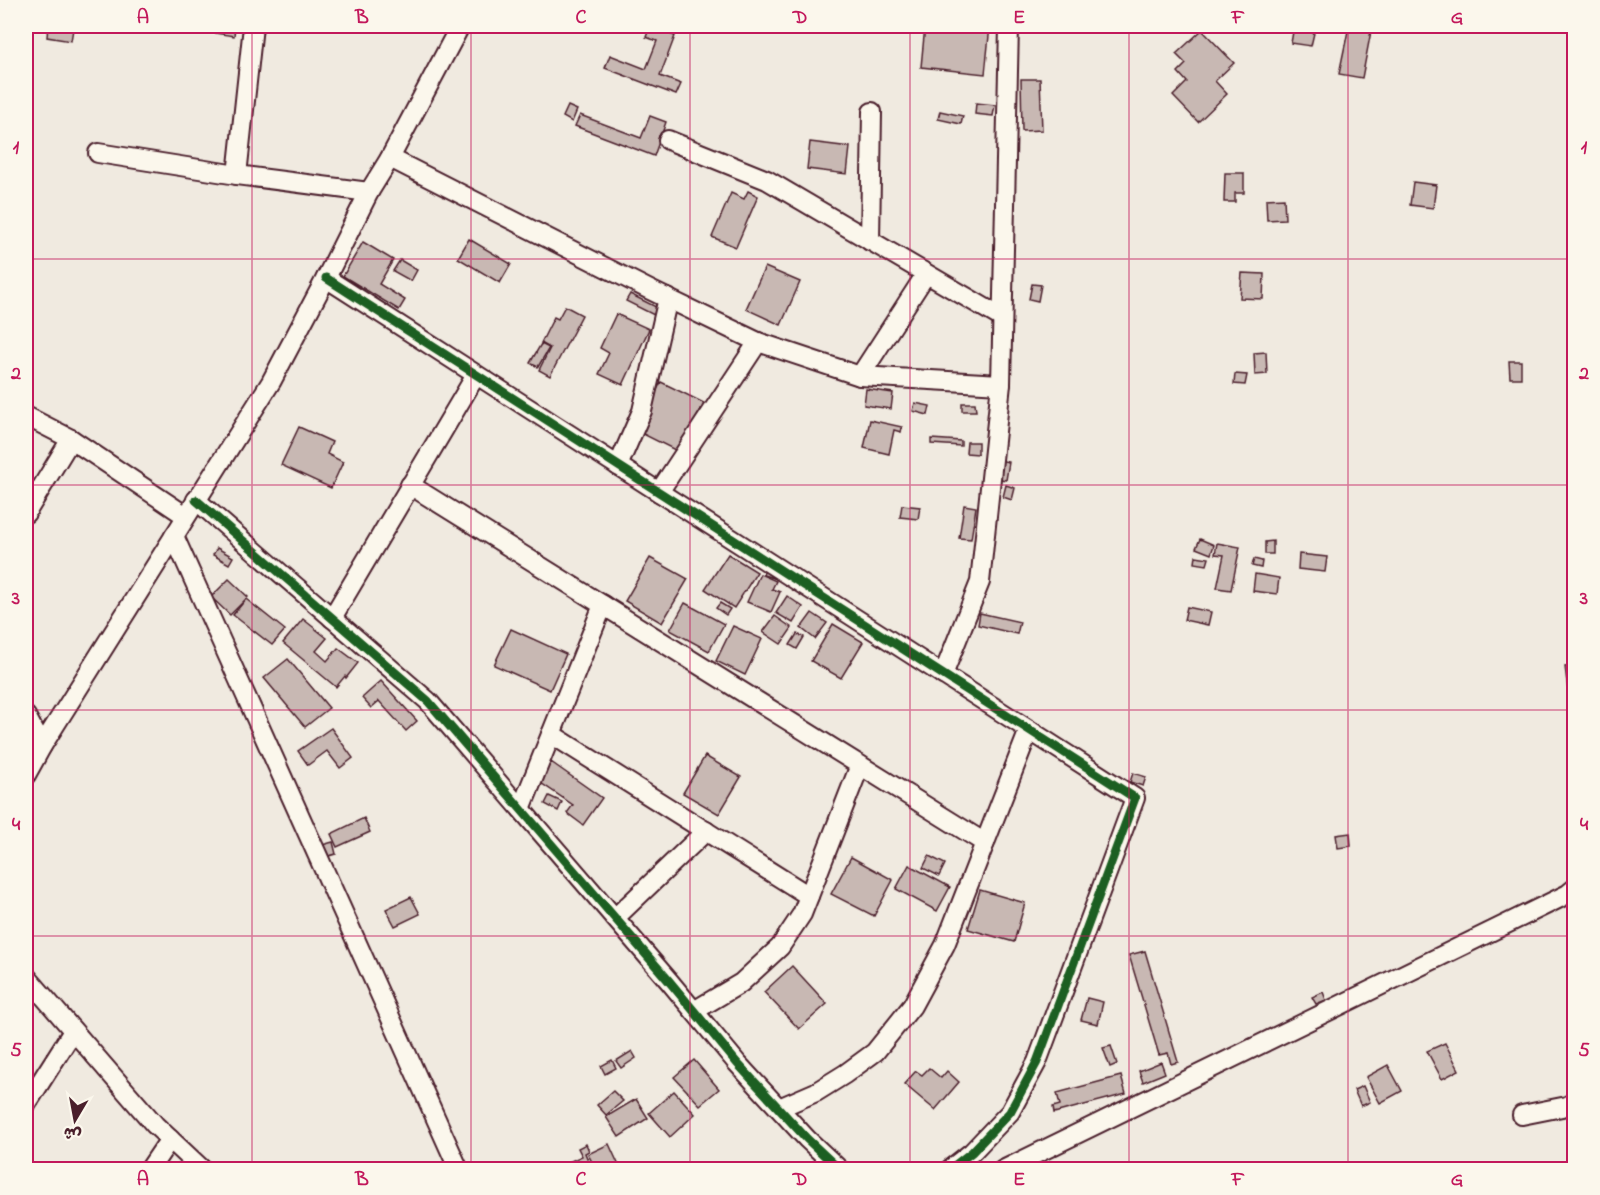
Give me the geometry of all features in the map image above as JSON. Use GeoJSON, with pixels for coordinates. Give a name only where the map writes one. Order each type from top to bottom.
{"type":"FeatureCollection","features":[{"type":"Feature","properties":{"kind":"street"},"geometry":{"type":"LineString","coordinates":[[237,175],[253,26]]}},
{"type":"Feature","properties":{"kind":"street"},"geometry":{"type":"LineString","coordinates":[[26,775],[271,382],[369,192],[390,158],[460,26]]}},
{"type":"Feature","properties":{"kind":"street"},"geometry":{"type":"LineString","coordinates":[[943,675],[980,582],[1001,384],[1009,26]]}},
{"type":"Feature","properties":{"kind":"street"},"geometry":{"type":"LineString","coordinates":[[870,241],[872,112]]}},
{"type":"Feature","properties":{"kind":"street"},"geometry":{"type":"LineString","coordinates":[[668,140],[767,180],[1002,318]]}},
{"type":"Feature","properties":{"kind":"street"},"geometry":{"type":"LineString","coordinates":[[98,153],[237,175],[369,192]]}},
{"type":"Feature","properties":{"kind":"street"},"geometry":{"type":"LineString","coordinates":[[390,158],[758,342],[860,376],[1001,384]]}},
{"type":"Feature","properties":{"kind":"street"},"geometry":{"type":"LineString","coordinates":[[860,376],[926,274]]}},
{"type":"Feature","properties":{"kind":"street"},"geometry":{"type":"LineString","coordinates":[[326,278],[1135,798],[1037,1062],[1010,1112],[972,1152],[949,1170]]}},
{"type":"Feature","properties":{"kind":"street"},"geometry":{"type":"LineString","coordinates":[[618,466],[642,411],[668,298]]}},
{"type":"Feature","properties":{"kind":"street"},"geometry":{"type":"LineString","coordinates":[[659,492],[758,342]]}},
{"type":"Feature","properties":{"kind":"street"},"geometry":{"type":"LineString","coordinates":[[332,618],[476,375]]}},
{"type":"Feature","properties":{"kind":"street"},"geometry":{"type":"LineString","coordinates":[[26,416],[71,439],[186,516]]}},
{"type":"Feature","properties":{"kind":"street"},"geometry":{"type":"LineString","coordinates":[[26,513],[71,439]]}},
{"type":"Feature","properties":{"kind":"street"},"geometry":{"type":"LineString","coordinates":[[410,485],[985,843]]}},
{"type":"Feature","properties":{"kind":"street"},"geometry":{"type":"LineString","coordinates":[[196,500],[428,701],[737,1063],[807,1139],[840,1170]]}},
{"type":"Feature","properties":{"kind":"street"},"geometry":{"type":"LineString","coordinates":[[174,536],[459,1170]]}},
{"type":"Feature","properties":{"kind":"street"},"geometry":{"type":"LineString","coordinates":[[521,809],[603,605]]}},
{"type":"Feature","properties":{"kind":"street"},"geometry":{"type":"LineString","coordinates":[[26,716],[42,746]]}},
{"type":"Feature","properties":{"kind":"street"},"geometry":{"type":"LineString","coordinates":[[779,1108],[816,1092],[875,1052],[912,1006],[945,945],[1029,730]]}},
{"type":"Feature","properties":{"kind":"street"},"geometry":{"type":"LineString","coordinates":[[551,734],[809,896]]}},
{"type":"Feature","properties":{"kind":"street"},"geometry":{"type":"LineString","coordinates":[[694,1011],[741,984],[780,947],[802,914],[860,765]]}},
{"type":"Feature","properties":{"kind":"street"},"geometry":{"type":"LineString","coordinates":[[615,918],[706,831]]}},
{"type":"Feature","properties":{"kind":"street"},"geometry":{"type":"LineString","coordinates":[[1003,1170],[1575,889]]}},
{"type":"Feature","properties":{"kind":"street"},"geometry":{"type":"LineString","coordinates":[[26,976],[155,1125],[203,1170]]}},
{"type":"Feature","properties":{"kind":"street"},"geometry":{"type":"LineString","coordinates":[[26,1105],[73,1030]]}},
{"type":"Feature","properties":{"kind":"street"},"geometry":{"type":"LineString","coordinates":[[1522,1115],[1567,1106],[1575,1102]]}},
{"type":"Feature","properties":{"kind":"street"},"geometry":{"type":"LineString","coordinates":[[149,1170],[170,1139]]}},
{"type":"Feature","properties":{"kind":"building"},"geometry":{"type":"Polygon","coordinates":[[[48,26],[73,29],[71,41],[47,37],[48,26]]]}},
{"type":"Feature","properties":{"kind":"building"},"geometry":{"type":"Polygon","coordinates":[[[225,26],[235,26],[234,36],[214,33],[215,28],[225,29],[225,26]]]}},
{"type":"Feature","properties":{"kind":"building"},"geometry":{"type":"Polygon","coordinates":[[[925,26],[990,26],[985,74],[921,67],[925,26]]]}},
{"type":"Feature","properties":{"kind":"building"},"geometry":{"type":"Polygon","coordinates":[[[1294,26],[1311,26],[1310,32],[1314,33],[1311,46],[1291,43],[1294,26]]]}},
{"type":"Feature","properties":{"kind":"building"},"geometry":{"type":"Polygon","coordinates":[[[1349,26],[1372,26],[1362,78],[1339,74],[1349,26]]]}},
{"type":"Feature","properties":{"kind":"building"},"geometry":{"type":"Polygon","coordinates":[[[650,27],[675,36],[660,76],[681,84],[676,95],[605,68],[610,55],[646,69],[657,41],[646,37],[650,27]]]}},
{"type":"Feature","properties":{"kind":"building"},"geometry":{"type":"Polygon","coordinates":[[[1202,30],[1234,63],[1215,81],[1227,94],[1198,122],[1173,96],[1187,82],[1178,72],[1186,64],[1176,54],[1202,30]]]}},
{"type":"Feature","properties":{"kind":"building"},"geometry":{"type":"Polygon","coordinates":[[[1021,79],[1040,79],[1042,130],[1022,131],[1021,79]]]}},
{"type":"Feature","properties":{"kind":"building"},"geometry":{"type":"Polygon","coordinates":[[[976,103],[995,105],[993,116],[975,114],[976,103]]]}},
{"type":"Feature","properties":{"kind":"building"},"geometry":{"type":"Polygon","coordinates":[[[568,106],[577,110],[572,122],[563,117],[568,106]]]}},
{"type":"Feature","properties":{"kind":"building"},"geometry":{"type":"Polygon","coordinates":[[[940,111],[963,116],[961,124],[938,119],[940,111]]]}},
{"type":"Feature","properties":{"kind":"building"},"geometry":{"type":"Polygon","coordinates":[[[580,115],[641,138],[650,116],[666,122],[654,156],[575,126],[580,115]]]}},
{"type":"Feature","properties":{"kind":"building"},"geometry":{"type":"Polygon","coordinates":[[[810,142],[850,147],[847,174],[807,169],[810,142]]]}},
{"type":"Feature","properties":{"kind":"building"},"geometry":{"type":"Polygon","coordinates":[[[1225,173],[1244,173],[1244,193],[1235,193],[1235,202],[1224,202],[1225,173]]]}},
{"type":"Feature","properties":{"kind":"building"},"geometry":{"type":"Polygon","coordinates":[[[1413,182],[1436,185],[1433,208],[1410,205],[1413,182]]]}},
{"type":"Feature","properties":{"kind":"building"},"geometry":{"type":"Polygon","coordinates":[[[748,191],[758,196],[736,247],[712,237],[731,193],[744,199],[748,191]]]}},
{"type":"Feature","properties":{"kind":"building"},"geometry":{"type":"Polygon","coordinates":[[[1284,198],[1285,219],[1267,220],[1266,199],[1284,198]]]}},
{"type":"Feature","properties":{"kind":"building"},"geometry":{"type":"Polygon","coordinates":[[[469,239],[511,264],[500,283],[458,258],[469,239]]]}},
{"type":"Feature","properties":{"kind":"building"},"geometry":{"type":"Polygon","coordinates":[[[363,242],[393,260],[379,284],[405,300],[399,310],[343,276],[363,242]]]}},
{"type":"Feature","properties":{"kind":"building"},"geometry":{"type":"Polygon","coordinates":[[[400,260],[417,270],[411,281],[393,271],[400,260]]]}},
{"type":"Feature","properties":{"kind":"building"},"geometry":{"type":"Polygon","coordinates":[[[765,267],[800,282],[781,325],[746,309],[765,267]]]}},
{"type":"Feature","properties":{"kind":"building"},"geometry":{"type":"Polygon","coordinates":[[[1242,273],[1264,274],[1263,299],[1240,298],[1242,273]]]}},
{"type":"Feature","properties":{"kind":"building"},"geometry":{"type":"Polygon","coordinates":[[[1032,284],[1041,285],[1038,301],[1029,299],[1032,284]]]}},
{"type":"Feature","properties":{"kind":"building"},"geometry":{"type":"Polygon","coordinates":[[[630,294],[662,310],[658,317],[626,301],[630,294]]]}},
{"type":"Feature","properties":{"kind":"building"},"geometry":{"type":"Polygon","coordinates":[[[565,306],[582,315],[550,376],[539,370],[550,348],[541,343],[554,317],[558,319],[565,306]]]}},
{"type":"Feature","properties":{"kind":"building"},"geometry":{"type":"Polygon","coordinates":[[[616,314],[649,329],[623,385],[599,374],[609,353],[600,348],[616,314]]]}},
{"type":"Feature","properties":{"kind":"building"},"geometry":{"type":"Polygon","coordinates":[[[541,344],[549,348],[538,367],[530,363],[541,344]]]}},
{"type":"Feature","properties":{"kind":"building"},"geometry":{"type":"Polygon","coordinates":[[[1266,352],[1267,374],[1255,375],[1254,353],[1266,352]]]}},
{"type":"Feature","properties":{"kind":"building"},"geometry":{"type":"Polygon","coordinates":[[[1509,361],[1521,361],[1521,378],[1510,378],[1509,361]]]}},
{"type":"Feature","properties":{"kind":"building"},"geometry":{"type":"Polygon","coordinates":[[[1235,374],[1247,375],[1245,385],[1234,384],[1235,374]]]}},
{"type":"Feature","properties":{"kind":"building"},"geometry":{"type":"Polygon","coordinates":[[[661,382],[704,403],[679,452],[637,431],[661,382]]]}},
{"type":"Feature","properties":{"kind":"building"},"geometry":{"type":"Polygon","coordinates":[[[866,389],[893,393],[891,409],[864,405],[866,389]]]}},
{"type":"Feature","properties":{"kind":"building"},"geometry":{"type":"Polygon","coordinates":[[[915,403],[930,406],[928,415],[913,411],[915,403]]]}},
{"type":"Feature","properties":{"kind":"building"},"geometry":{"type":"Polygon","coordinates":[[[962,403],[975,403],[976,411],[962,411],[962,403]]]}},
{"type":"Feature","properties":{"kind":"building"},"geometry":{"type":"Polygon","coordinates":[[[870,420],[902,427],[901,432],[894,430],[889,454],[864,448],[870,420]]]}},
{"type":"Feature","properties":{"kind":"building"},"geometry":{"type":"Polygon","coordinates":[[[299,427],[332,442],[327,454],[343,462],[331,488],[281,465],[299,427]]]}},
{"type":"Feature","properties":{"kind":"building"},"geometry":{"type":"Polygon","coordinates":[[[931,439],[961,441],[961,446],[931,444],[931,439]]]}},
{"type":"Feature","properties":{"kind":"building"},"geometry":{"type":"Polygon","coordinates":[[[967,442],[978,442],[978,454],[966,453],[967,442]]]}},
{"type":"Feature","properties":{"kind":"building"},"geometry":{"type":"Polygon","coordinates":[[[998,460],[1009,462],[1006,480],[996,478],[998,460]]]}},
{"type":"Feature","properties":{"kind":"building"},"geometry":{"type":"Polygon","coordinates":[[[1006,485],[1015,488],[1012,500],[1003,497],[1006,485]]]}},
{"type":"Feature","properties":{"kind":"building"},"geometry":{"type":"Polygon","coordinates":[[[902,505],[920,507],[918,519],[900,517],[902,505]]]}},
{"type":"Feature","properties":{"kind":"building"},"geometry":{"type":"Polygon","coordinates":[[[964,505],[976,507],[971,539],[959,538],[964,505]]]}},
{"type":"Feature","properties":{"kind":"building"},"geometry":{"type":"Polygon","coordinates":[[[1200,539],[1214,545],[1211,554],[1196,548],[1200,539]]]}},
{"type":"Feature","properties":{"kind":"building"},"geometry":{"type":"Polygon","coordinates":[[[1273,541],[1273,554],[1265,554],[1265,542],[1273,541]]]}},
{"type":"Feature","properties":{"kind":"building"},"geometry":{"type":"Polygon","coordinates":[[[1217,543],[1240,547],[1231,590],[1217,588],[1224,555],[1215,554],[1217,543]]]}},
{"type":"Feature","properties":{"kind":"building"},"geometry":{"type":"Polygon","coordinates":[[[217,548],[233,557],[229,564],[213,555],[217,548]]]}},
{"type":"Feature","properties":{"kind":"building"},"geometry":{"type":"Polygon","coordinates":[[[728,554],[757,572],[734,608],[705,589],[728,554]]]}},
{"type":"Feature","properties":{"kind":"building"},"geometry":{"type":"Polygon","coordinates":[[[1299,554],[1327,557],[1325,572],[1298,569],[1299,554]]]}},
{"type":"Feature","properties":{"kind":"building"},"geometry":{"type":"Polygon","coordinates":[[[1196,556],[1209,558],[1207,565],[1195,563],[1196,556]]]}},
{"type":"Feature","properties":{"kind":"building"},"geometry":{"type":"Polygon","coordinates":[[[650,558],[688,579],[662,623],[625,601],[650,558]]]}},
{"type":"Feature","properties":{"kind":"building"},"geometry":{"type":"Polygon","coordinates":[[[1254,559],[1262,561],[1261,568],[1252,566],[1254,559]]]}},
{"type":"Feature","properties":{"kind":"building"},"geometry":{"type":"Polygon","coordinates":[[[765,569],[776,573],[774,578],[763,575],[765,569]]]}},
{"type":"Feature","properties":{"kind":"building"},"geometry":{"type":"Polygon","coordinates":[[[760,574],[776,581],[772,589],[780,592],[771,612],[747,602],[760,574]]]}},
{"type":"Feature","properties":{"kind":"building"},"geometry":{"type":"Polygon","coordinates":[[[1255,574],[1279,578],[1277,594],[1253,591],[1255,574]]]}},
{"type":"Feature","properties":{"kind":"building"},"geometry":{"type":"Polygon","coordinates":[[[229,579],[248,597],[230,615],[211,597],[229,579]]]}},
{"type":"Feature","properties":{"kind":"building"},"geometry":{"type":"Polygon","coordinates":[[[787,596],[803,607],[793,623],[776,613],[787,596]]]}},
{"type":"Feature","properties":{"kind":"building"},"geometry":{"type":"Polygon","coordinates":[[[246,599],[285,630],[272,645],[233,615],[246,599]]]}},
{"type":"Feature","properties":{"kind":"building"},"geometry":{"type":"Polygon","coordinates":[[[685,603],[724,624],[709,651],[670,630],[685,603]]]}},
{"type":"Feature","properties":{"kind":"building"},"geometry":{"type":"Polygon","coordinates":[[[720,603],[730,609],[726,615],[716,608],[720,603]]]}},
{"type":"Feature","properties":{"kind":"building"},"geometry":{"type":"Polygon","coordinates":[[[1187,607],[1211,612],[1208,625],[1184,620],[1187,607]]]}},
{"type":"Feature","properties":{"kind":"building"},"geometry":{"type":"Polygon","coordinates":[[[812,613],[827,623],[815,639],[801,628],[812,613]]]}},
{"type":"Feature","properties":{"kind":"building"},"geometry":{"type":"Polygon","coordinates":[[[980,613],[1020,622],[1017,634],[978,625],[980,613]]]}},
{"type":"Feature","properties":{"kind":"building"},"geometry":{"type":"Polygon","coordinates":[[[775,616],[792,628],[781,644],[763,632],[775,616]]]}},
{"type":"Feature","properties":{"kind":"building"},"geometry":{"type":"Polygon","coordinates":[[[303,619],[327,638],[316,651],[327,661],[338,648],[358,663],[336,687],[283,643],[303,619]]]}},
{"type":"Feature","properties":{"kind":"building"},"geometry":{"type":"Polygon","coordinates":[[[833,624],[863,642],[841,678],[811,661],[833,624]]]}},
{"type":"Feature","properties":{"kind":"building"},"geometry":{"type":"Polygon","coordinates":[[[733,626],[762,639],[745,675],[716,661],[733,626]]]}},
{"type":"Feature","properties":{"kind":"building"},"geometry":{"type":"Polygon","coordinates":[[[511,629],[566,654],[550,690],[494,665],[511,629]]]}},
{"type":"Feature","properties":{"kind":"building"},"geometry":{"type":"Polygon","coordinates":[[[797,634],[804,637],[797,649],[790,645],[797,634]]]}},
{"type":"Feature","properties":{"kind":"building"},"geometry":{"type":"Polygon","coordinates":[[[288,659],[329,708],[305,727],[264,678],[288,659]]]}},
{"type":"Feature","properties":{"kind":"building"},"geometry":{"type":"Polygon","coordinates":[[[1572,666],[1574,705],[1570,706],[1565,667],[1572,666]]]}},
{"type":"Feature","properties":{"kind":"building"},"geometry":{"type":"Polygon","coordinates":[[[381,681],[417,721],[406,731],[379,701],[371,708],[362,698],[381,681]]]}},
{"type":"Feature","properties":{"kind":"building"},"geometry":{"type":"Polygon","coordinates":[[[331,728],[353,758],[340,768],[327,751],[308,765],[298,751],[331,728]]]}},
{"type":"Feature","properties":{"kind":"building"},"geometry":{"type":"Polygon","coordinates":[[[705,756],[741,777],[719,814],[683,793],[705,756]]]}},
{"type":"Feature","properties":{"kind":"building"},"geometry":{"type":"Polygon","coordinates":[[[551,762],[602,798],[583,825],[567,813],[573,805],[538,781],[551,762]]]}},
{"type":"Feature","properties":{"kind":"building"},"geometry":{"type":"Polygon","coordinates":[[[1133,773],[1146,777],[1143,786],[1130,782],[1133,773]]]}},
{"type":"Feature","properties":{"kind":"building"},"geometry":{"type":"Polygon","coordinates":[[[549,796],[562,802],[558,811],[545,804],[549,796]]]}},
{"type":"Feature","properties":{"kind":"building"},"geometry":{"type":"Polygon","coordinates":[[[364,818],[370,832],[337,847],[331,834],[364,818]]]}},
{"type":"Feature","properties":{"kind":"building"},"geometry":{"type":"Polygon","coordinates":[[[1350,833],[1351,846],[1338,848],[1336,835],[1350,833]]]}},
{"type":"Feature","properties":{"kind":"building"},"geometry":{"type":"Polygon","coordinates":[[[333,842],[336,854],[325,857],[322,845],[333,842]]]}},
{"type":"Feature","properties":{"kind":"building"},"geometry":{"type":"Polygon","coordinates":[[[929,856],[945,864],[939,876],[923,868],[929,856]]]}},
{"type":"Feature","properties":{"kind":"building"},"geometry":{"type":"Polygon","coordinates":[[[851,857],[893,880],[874,916],[831,894],[851,857]]]}},
{"type":"Feature","properties":{"kind":"building"},"geometry":{"type":"Polygon","coordinates":[[[909,865],[950,887],[937,911],[896,889],[909,865]]]}},
{"type":"Feature","properties":{"kind":"building"},"geometry":{"type":"Polygon","coordinates":[[[980,890],[1025,903],[1014,942],[968,929],[980,890]]]}},
{"type":"Feature","properties":{"kind":"building"},"geometry":{"type":"Polygon","coordinates":[[[411,897],[420,914],[395,926],[386,909],[411,897]]]}},
{"type":"Feature","properties":{"kind":"building"},"geometry":{"type":"Polygon","coordinates":[[[1145,951],[1178,1062],[1171,1064],[1168,1053],[1159,1055],[1129,955],[1145,951]]]}},
{"type":"Feature","properties":{"kind":"building"},"geometry":{"type":"Polygon","coordinates":[[[792,966],[827,1004],[799,1029],[764,992],[792,966]]]}},
{"type":"Feature","properties":{"kind":"building"},"geometry":{"type":"Polygon","coordinates":[[[1323,992],[1326,1000],[1316,1004],[1312,997],[1323,992]]]}},
{"type":"Feature","properties":{"kind":"building"},"geometry":{"type":"Polygon","coordinates":[[[1087,998],[1103,1002],[1098,1024],[1081,1020],[1087,998]]]}},
{"type":"Feature","properties":{"kind":"building"},"geometry":{"type":"Polygon","coordinates":[[[1445,1043],[1459,1070],[1442,1079],[1427,1051],[1445,1043]]]}},
{"type":"Feature","properties":{"kind":"building"},"geometry":{"type":"Polygon","coordinates":[[[1111,1046],[1117,1064],[1110,1067],[1103,1048],[1111,1046]]]}},
{"type":"Feature","properties":{"kind":"building"},"geometry":{"type":"Polygon","coordinates":[[[632,1051],[636,1058],[621,1068],[616,1061],[632,1051]]]}},
{"type":"Feature","properties":{"kind":"building"},"geometry":{"type":"Polygon","coordinates":[[[612,1060],[616,1068],[605,1074],[601,1066],[612,1060]]]}},
{"type":"Feature","properties":{"kind":"building"},"geometry":{"type":"Polygon","coordinates":[[[694,1060],[719,1089],[700,1105],[674,1077],[694,1060]]]}},
{"type":"Feature","properties":{"kind":"building"},"geometry":{"type":"Polygon","coordinates":[[[1161,1062],[1165,1073],[1143,1082],[1139,1071],[1161,1062]]]}},
{"type":"Feature","properties":{"kind":"building"},"geometry":{"type":"Polygon","coordinates":[[[1388,1065],[1402,1091],[1380,1103],[1366,1077],[1388,1065]]]}},
{"type":"Feature","properties":{"kind":"building"},"geometry":{"type":"Polygon","coordinates":[[[929,1068],[941,1078],[947,1071],[959,1082],[935,1110],[904,1084],[916,1071],[922,1075],[929,1068]]]}},
{"type":"Feature","properties":{"kind":"building"},"geometry":{"type":"Polygon","coordinates":[[[1121,1076],[1126,1094],[1054,1113],[1053,1107],[1060,1105],[1057,1093],[1121,1076]]]}},
{"type":"Feature","properties":{"kind":"building"},"geometry":{"type":"Polygon","coordinates":[[[1363,1086],[1370,1102],[1361,1106],[1354,1090],[1363,1086]]]}},
{"type":"Feature","properties":{"kind":"building"},"geometry":{"type":"Polygon","coordinates":[[[613,1091],[623,1101],[606,1115],[597,1105],[613,1091]]]}},
{"type":"Feature","properties":{"kind":"building"},"geometry":{"type":"Polygon","coordinates":[[[674,1091],[695,1114],[670,1137],[649,1113],[674,1091]]]}},
{"type":"Feature","properties":{"kind":"building"},"geometry":{"type":"Polygon","coordinates":[[[636,1099],[648,1118],[619,1137],[606,1117],[636,1099]]]}},
{"type":"Feature","properties":{"kind":"building"},"geometry":{"type":"Polygon","coordinates":[[[586,1144],[589,1151],[585,1153],[590,1165],[584,1170],[556,1170],[555,1168],[582,1156],[578,1148],[586,1144]]]}},
{"type":"Feature","properties":{"kind":"building"},"geometry":{"type":"Polygon","coordinates":[[[609,1144],[621,1170],[596,1170],[588,1154],[609,1144]]]}},
{"type":"Feature","properties":{"kind":"cycle path"},"geometry":{"type":"LineString","coordinates":[[326,278],[1135,798],[1037,1062],[1010,1112],[972,1152],[949,1170]]}},
{"type":"Feature","properties":{"kind":"cycle path"},"geometry":{"type":"LineString","coordinates":[[196,500],[428,701],[737,1063],[807,1139],[840,1170]]}}]}
